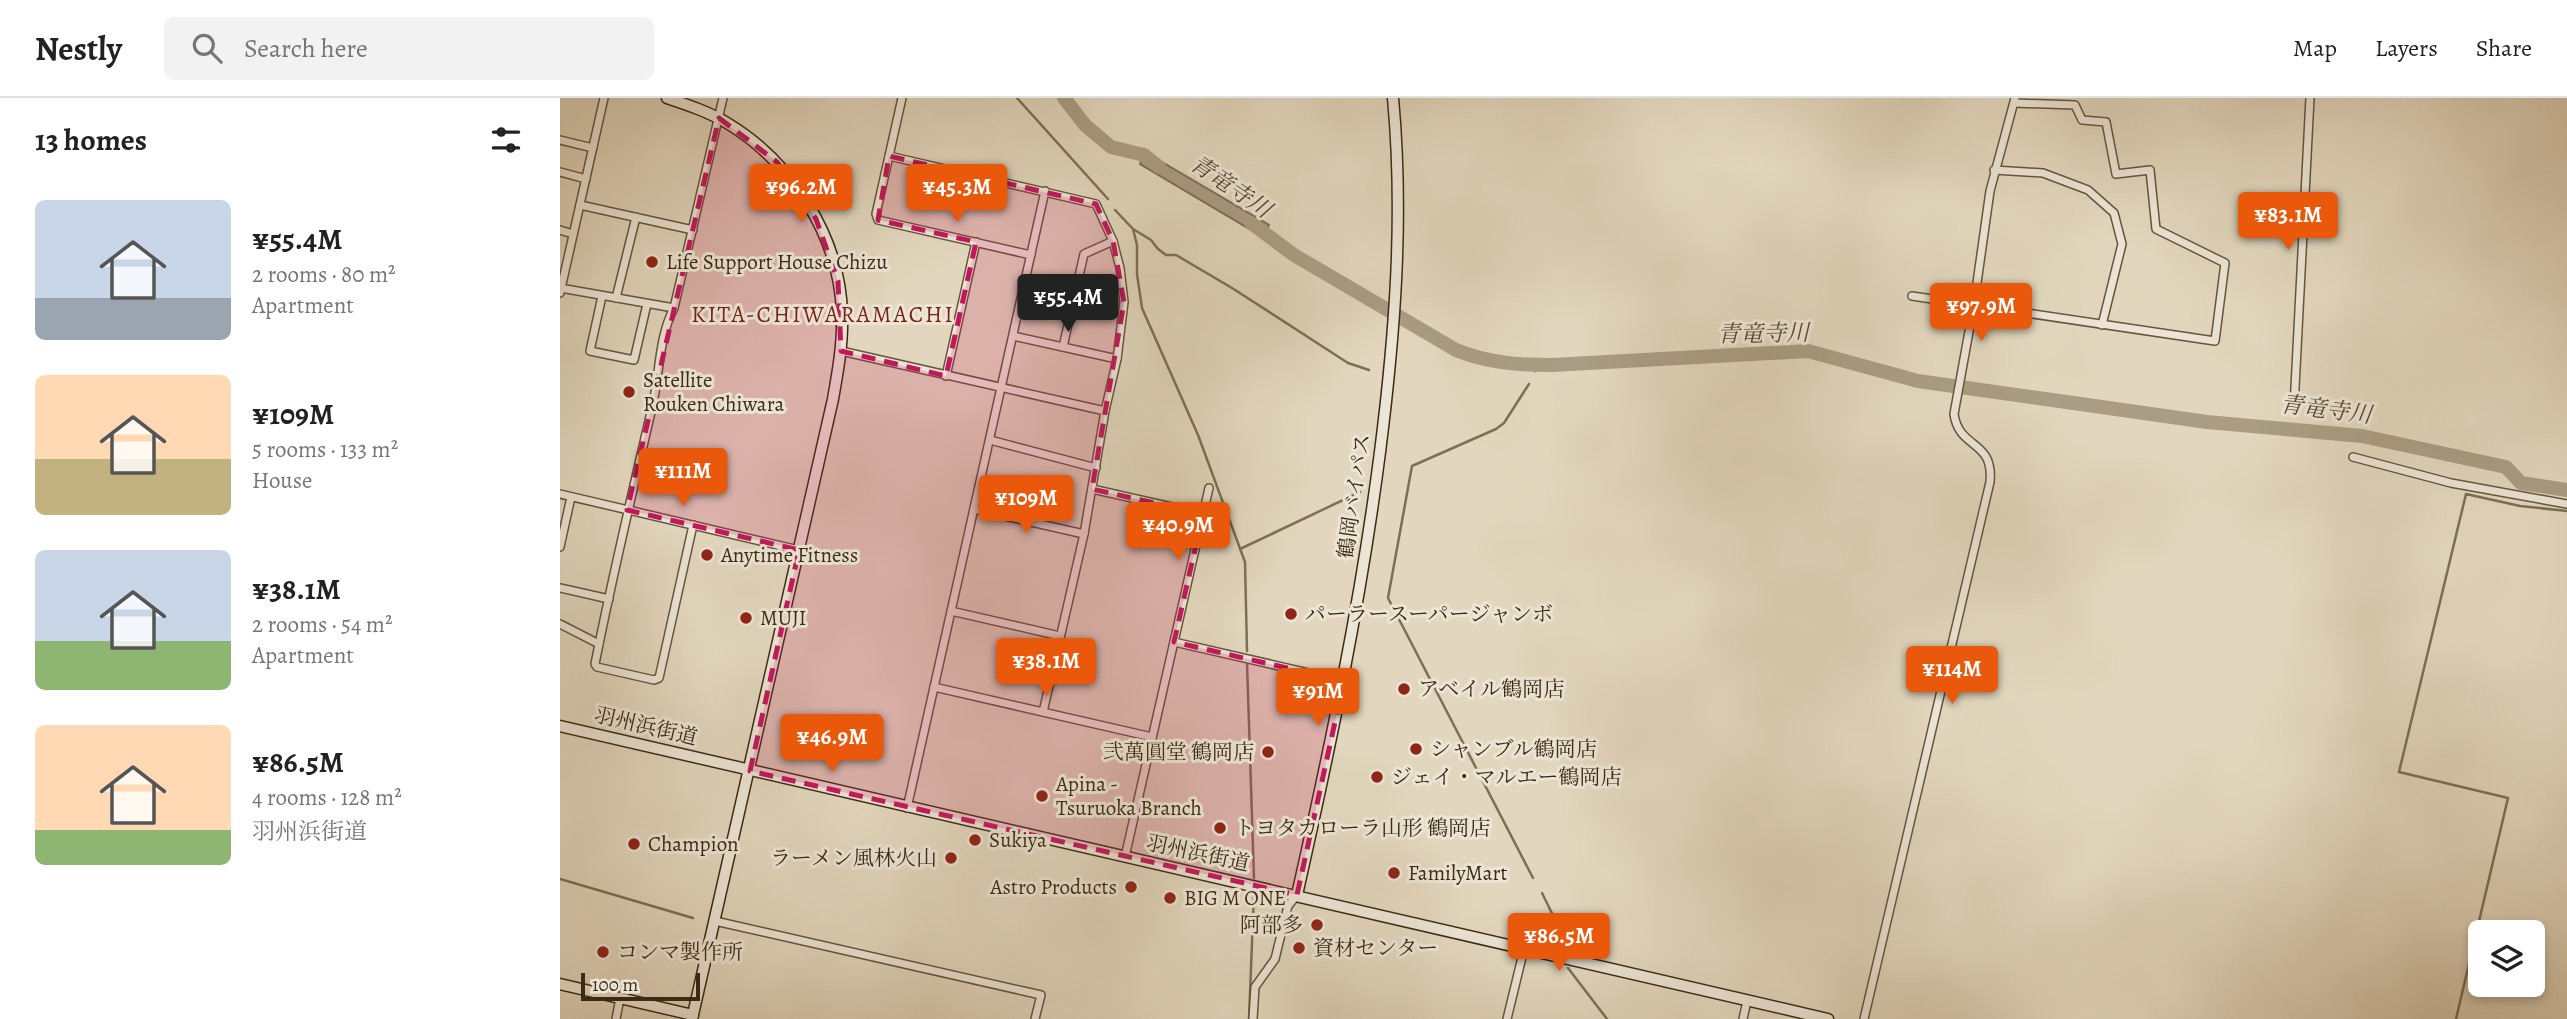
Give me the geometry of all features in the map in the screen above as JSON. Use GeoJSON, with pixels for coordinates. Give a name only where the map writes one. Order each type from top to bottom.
{"type":"FeatureCollection","features":[{"type":"Feature","properties":{"kind":"main road"},"geometry":{"type":"LineString","coordinates":[[560,984],[693,1017],[833,400],[841,351],[842,313],[838,281],[827,242],[806,200],[777,162],[761,147],[719,118],[667,98]]}},
{"type":"Feature","properties":{"kind":"main road","name":"鶴岡バイパス"},"geometry":{"type":"LineString","coordinates":[[1297,895],[1344,681],[1372,517],[1394,335],[1398,274],[1399,178],[1394,98]]}},
{"type":"Feature","properties":{"kind":"main road","name":"羽州浜街道"},"geometry":{"type":"LineString","coordinates":[[560,726],[1828,1019]]}},
{"type":"Feature","properties":{"kind":"street"},"geometry":{"type":"LineString","coordinates":[[604,98],[560,289],[674,309]]}},
{"type":"Feature","properties":{"kind":"street"},"geometry":{"type":"LineString","coordinates":[[693,525],[659,678],[654,680],[599,668],[595,664],[627,510],[653,407],[665,332],[674,309],[723,98]]}},
{"type":"Feature","properties":{"kind":"street"},"geometry":{"type":"LineString","coordinates":[[902,98],[876,214],[878,220],[1031,255]]}},
{"type":"Feature","properties":{"kind":"street"},"geometry":{"type":"LineString","coordinates":[[2294,407],[2310,98]]}},
{"type":"Feature","properties":{"kind":"street"},"geometry":{"type":"LineString","coordinates":[[1864,1019],[1990,482],[1991,469],[1986,455],[1966,439],[1955,424],[1954,414],[1974,304],[1994,170],[2014,100],[2074,105],[2082,120],[2106,122],[2116,174],[2150,170],[2156,229],[2225,263],[2215,341],[1974,304],[1912,296]]}},
{"type":"Feature","properties":{"kind":"street"},"geometry":{"type":"LineString","coordinates":[[560,140],[593,148]]}},
{"type":"Feature","properties":{"kind":"street"},"geometry":{"type":"LineString","coordinates":[[889,156],[1096,204],[1113,242],[1120,268],[1124,302],[1117,359],[1105,411],[1084,534],[1043,712]]}},
{"type":"Feature","properties":{"kind":"street"},"geometry":{"type":"LineString","coordinates":[[1994,170],[2043,173],[2088,190],[2114,213],[2122,244],[2102,325]]}},
{"type":"Feature","properties":{"kind":"street"},"geometry":{"type":"LineString","coordinates":[[560,172],[586,179]]}},
{"type":"Feature","properties":{"kind":"street"},"geometry":{"type":"LineString","coordinates":[[907,808],[1045,191]]}},
{"type":"Feature","properties":{"kind":"street"},"geometry":{"type":"LineString","coordinates":[[580,205],[693,230]]}},
{"type":"Feature","properties":{"kind":"street"},"geometry":{"type":"LineString","coordinates":[[616,298],[636,217]]}},
{"type":"Feature","properties":{"kind":"street"},"geometry":{"type":"LineString","coordinates":[[560,230],[573,234]]}},
{"type":"Feature","properties":{"kind":"street"},"geometry":{"type":"LineString","coordinates":[[1063,347],[1084,254],[1113,242]]}},
{"type":"Feature","properties":{"kind":"street"},"geometry":{"type":"LineString","coordinates":[[946,376],[975,243]]}},
{"type":"Feature","properties":{"kind":"street"},"geometry":{"type":"LineString","coordinates":[[602,296],[590,351],[634,360],[647,304]]}},
{"type":"Feature","properties":{"kind":"street"},"geometry":{"type":"LineString","coordinates":[[1013,335],[1117,359]]}},
{"type":"Feature","properties":{"kind":"street"},"geometry":{"type":"LineString","coordinates":[[841,351],[1105,411]]}},
{"type":"Feature","properties":{"kind":"street"},"geometry":{"type":"LineString","coordinates":[[990,440],[1096,468]]}},
{"type":"Feature","properties":{"kind":"street"},"geometry":{"type":"LineString","coordinates":[[2353,457],[2451,483],[2567,503]]}},
{"type":"Feature","properties":{"kind":"street"},"geometry":{"type":"LineString","coordinates":[[1125,857],[1209,488]]}},
{"type":"Feature","properties":{"kind":"street"},"geometry":{"type":"LineString","coordinates":[[1092,489],[1203,514]]}},
{"type":"Feature","properties":{"kind":"street"},"geometry":{"type":"LineString","coordinates":[[560,494],[799,550]]}},
{"type":"Feature","properties":{"kind":"street"},"geometry":{"type":"LineString","coordinates":[[560,547],[571,497]]}},
{"type":"Feature","properties":{"kind":"street"},"geometry":{"type":"LineString","coordinates":[[974,509],[1084,534]]}},
{"type":"Feature","properties":{"kind":"street"},"geometry":{"type":"LineString","coordinates":[[560,588],[609,600]]}},
{"type":"Feature","properties":{"kind":"street"},"geometry":{"type":"LineString","coordinates":[[951,611],[1060,636]]}},
{"type":"Feature","properties":{"kind":"street"},"geometry":{"type":"LineString","coordinates":[[560,624],[599,644]]}},
{"type":"Feature","properties":{"kind":"street"},"geometry":{"type":"LineString","coordinates":[[1174,642],[1344,681]]}},
{"type":"Feature","properties":{"kind":"street"},"geometry":{"type":"LineString","coordinates":[[934,687],[1152,737]]}},
{"type":"Feature","properties":{"kind":"street"},"geometry":{"type":"LineString","coordinates":[[1254,1019],[1255,987],[1275,959],[1287,906],[1297,895]]}},
{"type":"Feature","properties":{"kind":"street"},"geometry":{"type":"LineString","coordinates":[[715,921],[1041,995],[1035,1019]]}},
{"type":"Feature","properties":{"kind":"street"},"geometry":{"type":"LineString","coordinates":[[1507,1019],[1524,949]]}},
{"type":"Feature","properties":{"kind":"street"},"geometry":{"type":"LineString","coordinates":[[615,1019],[620,998]]}},
{"type":"Feature","properties":{"kind":"street"},"geometry":{"type":"LineString","coordinates":[[1743,1019],[1747,1000]]}},
{"type":"Feature","properties":{"kind":"highlighted area"},"geometry":{"type":"Polygon","coordinates":[[[719,118],[777,162],[816,219],[838,281],[841,351],[946,376],[976,242],[878,220],[889,156],[1096,204],[1113,241],[1124,302],[1092,489],[1203,514],[1174,642],[1344,681],[1297,895],[750,771],[799,550],[627,510],[719,118]]]}},
{"type":"Feature","properties":{"kind":"shaded area"},"geometry":{"type":"Polygon","coordinates":[[[1145,152],[1269,225],[1263,237],[1140,164],[1145,152]]]}},
{"type":"Feature","properties":{"kind":"waterway"},"geometry":{"type":"LineString","coordinates":[[1017,98],[1108,199]]}},
{"type":"Feature","properties":{"kind":"waterway","name":"青竜寺川"},"geometry":{"type":"LineString","coordinates":[[1064,98],[1085,125],[1111,147],[1144,155],[1159,167]]}},
{"type":"Feature","properties":{"kind":"waterway"},"geometry":{"type":"LineString","coordinates":[[1115,210],[1133,229],[1151,240],[1166,255],[1176,255],[1348,363],[1369,370]]}},
{"type":"Feature","properties":{"kind":"waterway","name":"青竜寺川"},"geometry":{"type":"LineString","coordinates":[[1251,223],[1294,255],[1456,350],[1491,360],[1552,365],[1808,351],[1918,381],[2207,422],[2362,436],[2506,467],[2521,483],[2567,490]]}},
{"type":"Feature","properties":{"kind":"waterway"},"geometry":{"type":"LineString","coordinates":[[1133,229],[1137,245],[1137,274],[1142,308],[1198,435],[1245,562],[1247,651]]}},
{"type":"Feature","properties":{"kind":"waterway","name":"青竜寺川"},"geometry":{"type":"LineString","coordinates":[[1535,371],[1539,365]]}},
{"type":"Feature","properties":{"kind":"waterway"},"geometry":{"type":"LineString","coordinates":[[1529,384],[1504,423],[1496,429],[1412,466],[1388,598],[1533,878]]}},
{"type":"Feature","properties":{"kind":"waterway"},"geometry":{"type":"LineString","coordinates":[[1240,549],[1360,492]]}},
{"type":"Feature","properties":{"kind":"waterway"},"geometry":{"type":"LineString","coordinates":[[2456,1019],[2508,798],[2399,772],[2466,494],[2520,506],[2567,511]]}},
{"type":"Feature","properties":{"kind":"waterway"},"geometry":{"type":"LineString","coordinates":[[1247,663],[1254,878]]}},
{"type":"Feature","properties":{"kind":"waterway"},"geometry":{"type":"LineString","coordinates":[[560,879],[693,918]]}},
{"type":"Feature","properties":{"kind":"waterway"},"geometry":{"type":"LineString","coordinates":[[1249,1019],[1254,892]]}},
{"type":"Feature","properties":{"kind":"waterway"},"geometry":{"type":"LineString","coordinates":[[1542,893],[1569,948]]}},
{"type":"Feature","properties":{"kind":"waterway"},"geometry":{"type":"LineString","coordinates":[[1568,968],[1607,1019]]}},
{"type":"Feature","properties":{"kind":"place","name":"Life Support House Chizu"},"geometry":{"type":"Point","coordinates":[652,262]}},
{"type":"Feature","properties":{"kind":"place","name":"Satellite Rouken Chiwara"},"geometry":{"type":"Point","coordinates":[629,392]}},
{"type":"Feature","properties":{"kind":"place","name":"Anytime Fitness"},"geometry":{"type":"Point","coordinates":[707,555]}},
{"type":"Feature","properties":{"kind":"place","name":"パーラースーパージャンボ"},"geometry":{"type":"Point","coordinates":[1291,614]}},
{"type":"Feature","properties":{"kind":"place","name":"MUJI"},"geometry":{"type":"Point","coordinates":[746,618]}},
{"type":"Feature","properties":{"kind":"place","name":"アベイル鶴岡店"},"geometry":{"type":"Point","coordinates":[1404,689]}},
{"type":"Feature","properties":{"kind":"place","name":"シャンブル鶴岡店"},"geometry":{"type":"Point","coordinates":[1416,749]}},
{"type":"Feature","properties":{"kind":"place","name":"弐萬圓堂 鶴岡店"},"geometry":{"type":"Point","coordinates":[1268,752]}},
{"type":"Feature","properties":{"kind":"place","name":"ジェイ・マルエー鶴岡店"},"geometry":{"type":"Point","coordinates":[1377,777]}},
{"type":"Feature","properties":{"kind":"place","name":"Apina - Tsuruoka Branch"},"geometry":{"type":"Point","coordinates":[1042,796]}},
{"type":"Feature","properties":{"kind":"place","name":"トヨタカローラ山形 鶴岡店"},"geometry":{"type":"Point","coordinates":[1220,828]}},
{"type":"Feature","properties":{"kind":"place","name":"Sukiya"},"geometry":{"type":"Point","coordinates":[975,840]}},
{"type":"Feature","properties":{"kind":"place","name":"Champion"},"geometry":{"type":"Point","coordinates":[634,844]}},
{"type":"Feature","properties":{"kind":"place","name":"ラーメン風林火山"},"geometry":{"type":"Point","coordinates":[951,858]}},
{"type":"Feature","properties":{"kind":"place","name":"FamilyMart"},"geometry":{"type":"Point","coordinates":[1394,873]}},
{"type":"Feature","properties":{"kind":"place","name":"Astro Products"},"geometry":{"type":"Point","coordinates":[1131,887]}},
{"type":"Feature","properties":{"kind":"place","name":"BIG M ONE"},"geometry":{"type":"Point","coordinates":[1170,898]}},
{"type":"Feature","properties":{"kind":"place","name":"阿部多"},"geometry":{"type":"Point","coordinates":[1317,925]}},
{"type":"Feature","properties":{"kind":"place","name":"資材センター"},"geometry":{"type":"Point","coordinates":[1299,948]}},
{"type":"Feature","properties":{"kind":"place","name":"コンマ製作所"},"geometry":{"type":"Point","coordinates":[603,952]}},
{"type":"Feature","properties":{"kind":"district","name":"KITA-CHIWARAMACHI"},"geometry":{"type":"Point","coordinates":[823,314]}}]}
